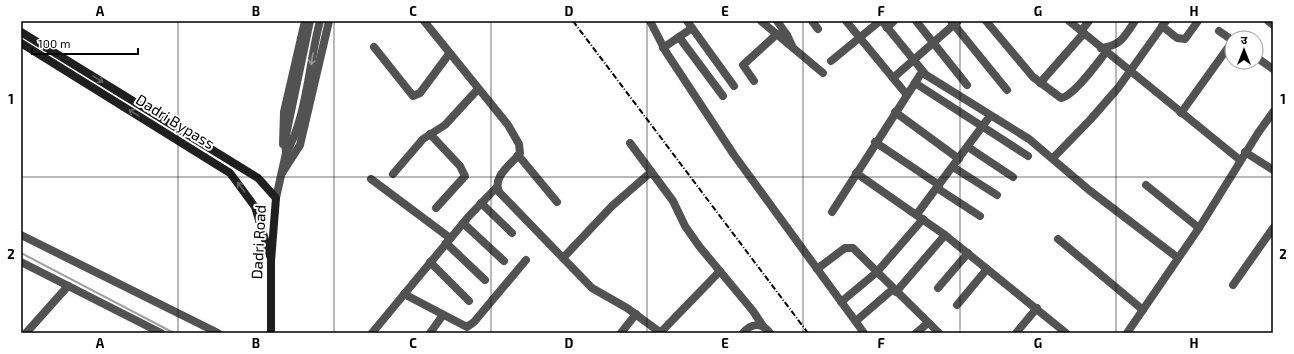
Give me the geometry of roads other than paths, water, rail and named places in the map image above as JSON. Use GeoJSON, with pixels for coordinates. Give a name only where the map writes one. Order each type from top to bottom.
{"type":"FeatureCollection","features":[{"type":"Feature","properties":{"kind":"main road","name":"Dadri Bypass"},"geometry":{"type":"LineString","coordinates":[[21,32],[258,178],[276,198]]}},
{"type":"Feature","properties":{"kind":"main road","name":"Dadri Bypass"},"geometry":{"type":"LineString","coordinates":[[21,43],[230,173],[255,207],[271,261]]}},
{"type":"Feature","properties":{"kind":"main road","name":"Dadri Road"},"geometry":{"type":"LineString","coordinates":[[271,333],[271,261],[276,198]]}},
{"type":"Feature","properties":{"kind":"street"},"geometry":{"type":"LineString","coordinates":[[284,163],[282,129],[284,112],[305,21]]}},
{"type":"Feature","properties":{"kind":"street","name":"Dadri Road"},"geometry":{"type":"LineString","coordinates":[[276,198],[286,153],[285,140],[288,124],[310,21]]}},
{"type":"Feature","properties":{"kind":"street","name":"Dadri Road"},"geometry":{"type":"LineString","coordinates":[[286,153],[291,144],[306,91],[320,21]]}},
{"type":"Feature","properties":{"kind":"street"},"geometry":{"type":"LineString","coordinates":[[282,174],[300,145],[329,21]]}},
{"type":"Feature","properties":{"kind":"street"},"geometry":{"type":"LineString","coordinates":[[372,333],[463,223],[497,187],[499,177],[518,155],[520,149],[512,132],[424,21]]}},
{"type":"Feature","properties":{"kind":"street"},"geometry":{"type":"LineString","coordinates":[[650,21],[663,48],[734,155],[864,333]]}},
{"type":"Feature","properties":{"kind":"street"},"geometry":{"type":"LineString","coordinates":[[761,21],[823,73]]}},
{"type":"Feature","properties":{"kind":"street"},"geometry":{"type":"LineString","coordinates":[[777,21],[787,35],[793,48]]}},
{"type":"Feature","properties":{"kind":"street"},"geometry":{"type":"LineString","coordinates":[[812,21],[818,29]]}},
{"type":"Feature","properties":{"kind":"street"},"geometry":{"type":"LineString","coordinates":[[846,21],[906,95]]}},
{"type":"Feature","properties":{"kind":"street"},"geometry":{"type":"LineString","coordinates":[[831,61],[860,38],[883,23],[894,21]]}},
{"type":"Feature","properties":{"kind":"street"},"geometry":{"type":"LineString","coordinates":[[916,21],[967,84]]}},
{"type":"Feature","properties":{"kind":"street"},"geometry":{"type":"LineString","coordinates":[[986,21],[1015,57],[1040,82],[1058,97],[1064,98],[1074,90],[1103,50],[1120,42],[1135,21]]}},
{"type":"Feature","properties":{"kind":"street"},"geometry":{"type":"LineString","coordinates":[[1069,21],[1240,160]]}},
{"type":"Feature","properties":{"kind":"street"},"geometry":{"type":"LineString","coordinates":[[1040,82],[1082,32],[1089,21]]}},
{"type":"Feature","properties":{"kind":"street"},"geometry":{"type":"LineString","coordinates":[[1052,158],[1090,120],[1130,72],[1164,24],[1177,38],[1185,39],[1198,21]]}},
{"type":"Feature","properties":{"kind":"street"},"geometry":{"type":"LineString","coordinates":[[1268,21],[1273,25]]}},
{"type":"Feature","properties":{"kind":"street"},"geometry":{"type":"LineString","coordinates":[[893,78],[934,43],[954,22],[1007,90]]}},
{"type":"Feature","properties":{"kind":"street"},"geometry":{"type":"LineString","coordinates":[[883,23],[922,72],[1028,139],[1089,190],[1178,258]]}},
{"type":"Feature","properties":{"kind":"street"},"geometry":{"type":"LineString","coordinates":[[663,48],[679,37],[690,24],[734,86]]}},
{"type":"Feature","properties":{"kind":"street"},"geometry":{"type":"LineString","coordinates":[[1219,31],[1224,35]]}},
{"type":"Feature","properties":{"kind":"street"},"geometry":{"type":"LineString","coordinates":[[754,81],[743,67],[744,62],[777,34]]}},
{"type":"Feature","properties":{"kind":"street"},"geometry":{"type":"LineString","coordinates":[[679,37],[723,96]]}},
{"type":"Feature","properties":{"kind":"street"},"geometry":{"type":"LineString","coordinates":[[374,47],[413,96],[420,93],[449,54]]}},
{"type":"Feature","properties":{"kind":"street"},"geometry":{"type":"LineString","coordinates":[[1181,113],[1224,52]]}},
{"type":"Feature","properties":{"kind":"street"},"geometry":{"type":"LineString","coordinates":[[1264,63],[1273,69]]}},
{"type":"Feature","properties":{"kind":"street"},"geometry":{"type":"LineString","coordinates":[[832,212],[875,142],[922,72]]}},
{"type":"Feature","properties":{"kind":"street"},"geometry":{"type":"LineString","coordinates":[[914,83],[1028,156]]}},
{"type":"Feature","properties":{"kind":"street"},"geometry":{"type":"LineString","coordinates":[[393,174],[423,138],[446,125],[478,89]]}},
{"type":"Feature","properties":{"kind":"street"},"geometry":{"type":"LineString","coordinates":[[895,112],[959,159]]}},
{"type":"Feature","properties":{"kind":"street"},"geometry":{"type":"LineString","coordinates":[[1127,333],[1199,228],[1245,152],[1273,112]]}},
{"type":"Feature","properties":{"kind":"street"},"geometry":{"type":"LineString","coordinates":[[841,302],[877,272],[920,217],[938,186],[990,116]]}},
{"type":"Feature","properties":{"kind":"street"},"geometry":{"type":"LineString","coordinates":[[430,134],[460,166],[465,176],[436,208]]}},
{"type":"Feature","properties":{"kind":"street"},"geometry":{"type":"LineString","coordinates":[[875,142],[980,216]]}},
{"type":"Feature","properties":{"kind":"street"},"geometry":{"type":"LineString","coordinates":[[630,144],[673,201],[689,231],[753,311],[762,326],[770,333]]}},
{"type":"Feature","properties":{"kind":"street"},"geometry":{"type":"LineString","coordinates":[[968,146],[1013,177]]}},
{"type":"Feature","properties":{"kind":"street"},"geometry":{"type":"LineString","coordinates":[[1245,152],[1273,170]]}},
{"type":"Feature","properties":{"kind":"street"},"geometry":{"type":"LineString","coordinates":[[518,155],[557,202]]}},
{"type":"Feature","properties":{"kind":"street"},"geometry":{"type":"LineString","coordinates":[[953,167],[997,195]]}},
{"type":"Feature","properties":{"kind":"street"},"geometry":{"type":"LineString","coordinates":[[563,258],[612,206],[651,172]]}},
{"type":"Feature","properties":{"kind":"street"},"geometry":{"type":"LineString","coordinates":[[856,173],[945,235],[1066,333]]}},
{"type":"Feature","properties":{"kind":"street"},"geometry":{"type":"LineString","coordinates":[[372,179],[448,241],[485,280]]}},
{"type":"Feature","properties":{"kind":"street"},"geometry":{"type":"LineString","coordinates":[[1146,185],[1199,228]]}},
{"type":"Feature","properties":{"kind":"street"},"geometry":{"type":"LineString","coordinates":[[497,187],[499,192],[592,288],[636,314],[661,333],[720,271]]}},
{"type":"Feature","properties":{"kind":"street"},"geometry":{"type":"LineString","coordinates":[[481,203],[512,233]]}},
{"type":"Feature","properties":{"kind":"street"},"geometry":{"type":"LineString","coordinates":[[463,223],[504,261]]}},
{"type":"Feature","properties":{"kind":"street"},"geometry":{"type":"LineString","coordinates":[[1233,285],[1273,228]]}},
{"type":"Feature","properties":{"kind":"street"},"geometry":{"type":"LineString","coordinates":[[21,235],[218,333]]}},
{"type":"Feature","properties":{"kind":"street"},"geometry":{"type":"LineString","coordinates":[[856,322],[894,290],[945,235]]}},
{"type":"Feature","properties":{"kind":"street"},"geometry":{"type":"LineString","coordinates":[[1058,239],[1143,310]]}},
{"type":"Feature","properties":{"kind":"street"},"geometry":{"type":"LineString","coordinates":[[817,269],[849,247],[855,250],[939,333]]}},
{"type":"Feature","properties":{"kind":"street"},"geometry":{"type":"LineString","coordinates":[[938,288],[968,253]]}},
{"type":"Feature","properties":{"kind":"street"},"geometry":{"type":"LineString","coordinates":[[404,294],[464,327],[470,327],[526,260]]}},
{"type":"Feature","properties":{"kind":"street"},"geometry":{"type":"LineString","coordinates":[[21,262],[161,333]]}},
{"type":"Feature","properties":{"kind":"street"},"geometry":{"type":"LineString","coordinates":[[430,262],[469,301]]}},
{"type":"Feature","properties":{"kind":"street"},"geometry":{"type":"LineString","coordinates":[[957,305],[988,269]]}},
{"type":"Feature","properties":{"kind":"street"},"geometry":{"type":"LineString","coordinates":[[26,333],[68,286]]}},
{"type":"Feature","properties":{"kind":"street"},"geometry":{"type":"LineString","coordinates":[[1016,333],[1037,308]]}},
{"type":"Feature","properties":{"kind":"street"},"geometry":{"type":"LineString","coordinates":[[621,333],[636,314]]}},
{"type":"Feature","properties":{"kind":"street"},"geometry":{"type":"LineString","coordinates":[[430,333],[443,315]]}},
{"type":"Feature","properties":{"kind":"street"},"geometry":{"type":"LineString","coordinates":[[916,333],[928,323]]}},
{"type":"Feature","properties":{"kind":"street"},"geometry":{"type":"LineString","coordinates":[[742,333],[753,325],[762,326]]}},
{"type":"Feature","properties":{"kind":"waterway"},"geometry":{"type":"LineString","coordinates":[[21,253],[174,333]]}},
{"type":"Feature","properties":{"kind":"railway"},"geometry":{"type":"LineString","coordinates":[[573,21],[808,333]]}}]}
